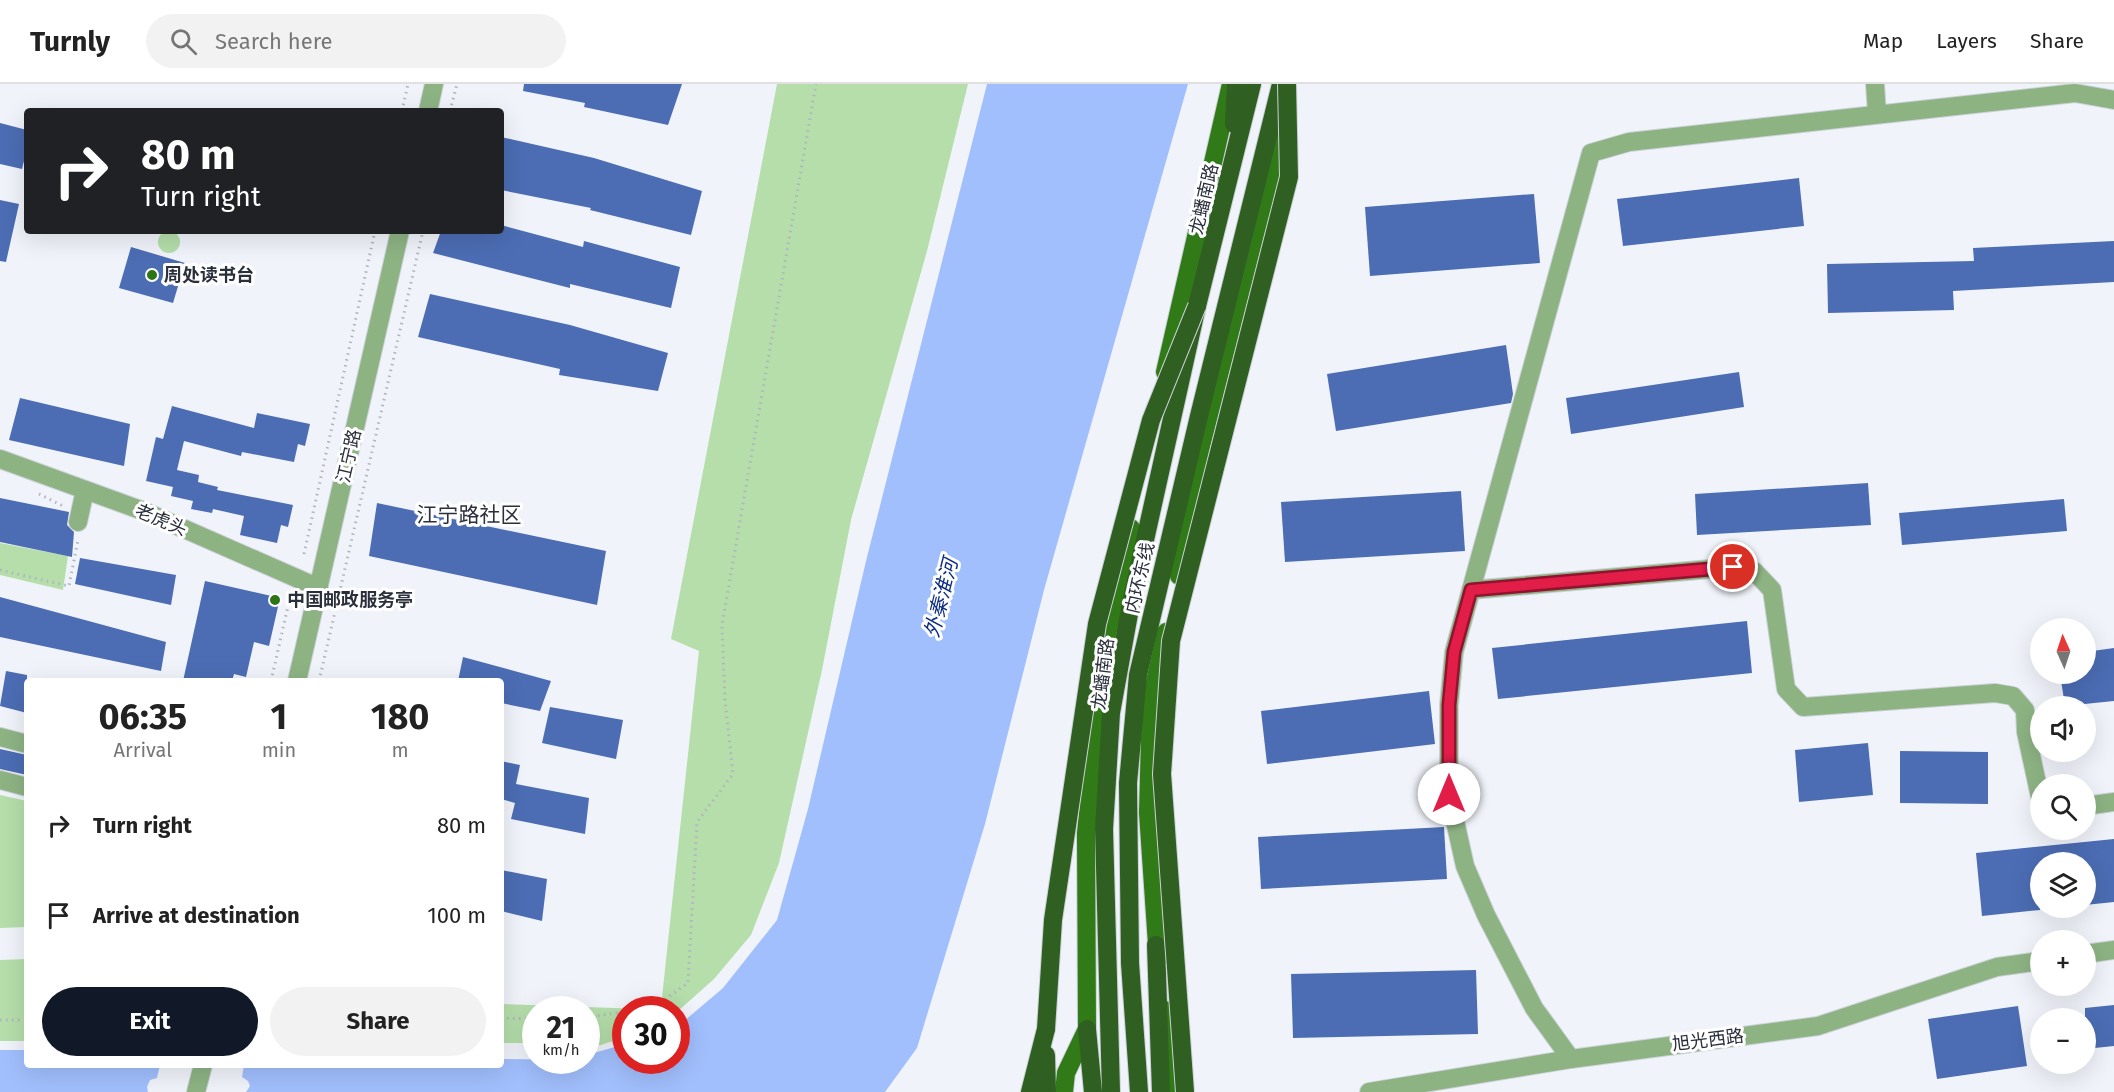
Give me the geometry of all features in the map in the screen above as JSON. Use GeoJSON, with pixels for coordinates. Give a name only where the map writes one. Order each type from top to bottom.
{"type":"FeatureCollection","features":[{"type":"Feature","properties":{"kind":"highway"},"geometry":{"type":"LineString","coordinates":[[1232,163],[1236,84]]}},
{"type":"Feature","properties":{"kind":"highway","name":"内环东线"},"geometry":{"type":"LineString","coordinates":[[1111,1092],[1104,830],[1111,713],[1131,603],[1197,306],[1252,84]]}},
{"type":"Feature","properties":{"kind":"highway","name":"内环东线"},"geometry":{"type":"LineString","coordinates":[[1139,1092],[1130,963],[1128,805],[1138,675],[1281,84]]}},
{"type":"Feature","properties":{"kind":"highway"},"geometry":{"type":"LineString","coordinates":[[1185,1092],[1162,774],[1171,640],[1289,177],[1287,84]]}},
{"type":"Feature","properties":{"kind":"highway"},"geometry":{"type":"LineString","coordinates":[[1047,1092],[1046,1029],[1053,920],[1097,624],[1151,420],[1197,306]]}},
{"type":"Feature","properties":{"kind":"highway"},"geometry":{"type":"LineString","coordinates":[[1156,945],[1165,1090]]}},
{"type":"Feature","properties":{"kind":"highway"},"geometry":{"type":"LineString","coordinates":[[1030,1092],[1046,1029]]}},
{"type":"Feature","properties":{"kind":"highway"},"geometry":{"type":"LineString","coordinates":[[1087,1029],[1093,1092]]}},
{"type":"Feature","properties":{"kind":"main road","name":"龙蟠南路"},"geometry":{"type":"LineString","coordinates":[[1064,1092],[1066,1073],[1087,1029],[1086,833],[1106,639],[1231,84]]}},
{"type":"Feature","properties":{"kind":"main road"},"geometry":{"type":"LineString","coordinates":[[1156,945],[1148,813],[1151,700],[1186,545],[1200,451],[1294,84]]}},
{"type":"Feature","properties":{"kind":"street"},"geometry":{"type":"LineString","coordinates":[[429,108],[434,84]]}},
{"type":"Feature","properties":{"kind":"street"},"geometry":{"type":"LineString","coordinates":[[1875,84],[1877,114]]}},
{"type":"Feature","properties":{"kind":"street"},"geometry":{"type":"LineString","coordinates":[[1570,1059],[1534,1008],[1486,915],[1465,866],[1449,794],[1449,705],[1454,652],[1591,153],[1629,142],[2074,93],[2114,100]]}},
{"type":"Feature","properties":{"kind":"street","name":"江宁路"},"geometry":{"type":"LineString","coordinates":[[298,678],[399,234]]}},
{"type":"Feature","properties":{"kind":"street","name":"老虎头"},"geometry":{"type":"LineString","coordinates":[[0,459],[146,512],[319,588]]}},
{"type":"Feature","properties":{"kind":"street"},"geometry":{"type":"LineString","coordinates":[[78,522],[85,490]]}},
{"type":"Feature","properties":{"kind":"street"},"geometry":{"type":"LineString","coordinates":[[1471,590],[1733,567],[1754,572],[1772,590],[1786,689],[1803,707],[1995,693],[2013,696],[2025,710],[2026,732],[2035,774]]}},
{"type":"Feature","properties":{"kind":"street"},"geometry":{"type":"LineString","coordinates":[[0,737],[24,743]]}},
{"type":"Feature","properties":{"kind":"street"},"geometry":{"type":"LineString","coordinates":[[0,780],[24,786]]}},
{"type":"Feature","properties":{"kind":"street"},"geometry":{"type":"LineString","coordinates":[[2096,804],[2114,802]]}},
{"type":"Feature","properties":{"kind":"street"},"geometry":{"type":"LineString","coordinates":[[2096,952],[2114,950]]}},
{"type":"Feature","properties":{"kind":"street","name":"旭光西路"},"geometry":{"type":"LineString","coordinates":[[1369,1092],[1570,1059],[1818,1026],[1997,967],[2030,962]]}},
{"type":"Feature","properties":{"kind":"street"},"geometry":{"type":"LineString","coordinates":[[196,1092],[202,1068]]}},
{"type":"Feature","properties":{"kind":"path"},"geometry":{"type":"LineString","coordinates":[[403,108],[408,84]]}},
{"type":"Feature","properties":{"kind":"path"},"geometry":{"type":"LineString","coordinates":[[451,108],[457,84]]}},
{"type":"Feature","properties":{"kind":"path"},"geometry":{"type":"LineString","coordinates":[[670,996],[688,983],[697,822],[733,774],[725,700],[722,625],[816,84]]}},
{"type":"Feature","properties":{"kind":"path"},"geometry":{"type":"LineString","coordinates":[[304,554],[374,234]]}},
{"type":"Feature","properties":{"kind":"path"},"geometry":{"type":"LineString","coordinates":[[320,678],[422,234]]}},
{"type":"Feature","properties":{"kind":"path"},"geometry":{"type":"LineString","coordinates":[[0,570],[69,586],[78,544],[78,522]]}},
{"type":"Feature","properties":{"kind":"path"},"geometry":{"type":"LineString","coordinates":[[272,678],[289,602]]}},
{"type":"Feature","properties":{"kind":"path"},"geometry":{"type":"LineString","coordinates":[[504,1018],[522,1018]]}},
{"type":"Feature","properties":{"kind":"path"},"geometry":{"type":"LineString","coordinates":[[0,1020],[24,1020]]}},
{"type":"Feature","properties":{"kind":"green space"},"geometry":{"type":"Polygon","coordinates":[[[777,84],[968,84],[927,251],[851,520],[822,670],[779,863],[751,935],[714,979],[690,1000],[690,996],[662,996],[699,651],[671,639],[777,84]]]}},
{"type":"Feature","properties":{"kind":"green space"},"geometry":{"type":"Polygon","coordinates":[[[161,234],[177,234],[179,238],[177,250],[169,253],[161,250],[158,242],[161,234]]]}},
{"type":"Feature","properties":{"kind":"green space"},"geometry":{"type":"Polygon","coordinates":[[[0,543],[68,556],[63,590],[0,575],[0,543]]]}},
{"type":"Feature","properties":{"kind":"green space"},"geometry":{"type":"Polygon","coordinates":[[[0,795],[24,800],[24,927],[0,928],[0,795]]]}},
{"type":"Feature","properties":{"kind":"green space"},"geometry":{"type":"Polygon","coordinates":[[[24,959],[24,1041],[0,1041],[0,960],[24,959]]]}},
{"type":"Feature","properties":{"kind":"green space"},"geometry":{"type":"Polygon","coordinates":[[[504,1004],[522,1005],[522,1043],[504,1043],[504,1004]]]}},
{"type":"Feature","properties":{"kind":"green space"},"geometry":{"type":"Polygon","coordinates":[[[600,1007],[612,1008],[612,1041],[601,1045],[600,1007]]]}},
{"type":"Feature","properties":{"kind":"water","name":"外秦淮河"},"geometry":{"type":"Polygon","coordinates":[[[987,84],[1188,84],[1044,590],[985,824],[917,1048],[885,1092],[0,1092],[0,1050],[24,1050],[24,1068],[504,1068],[504,1059],[522,1059],[522,1074],[600,1074],[600,1051],[612,1048],[612,1074],[690,1074],[690,1016],[723,988],[777,920],[808,809],[866,561],[987,84]]]}},
{"type":"Feature","properties":{"kind":"pier"},"geometry":{"type":"Polygon","coordinates":[[[159,1068],[244,1068],[242,1077],[248,1081],[250,1086],[246,1092],[148,1092],[147,1087],[150,1080],[157,1078],[159,1068]]]}},
{"type":"Feature","properties":{"kind":"building"},"geometry":{"type":"Polygon","coordinates":[[[524,84],[682,84],[668,125],[584,107],[585,103],[523,91],[524,84]]]}},
{"type":"Feature","properties":{"kind":"building"},"geometry":{"type":"Polygon","coordinates":[[[0,123],[24,129],[22,169],[0,164],[0,123]]]}},
{"type":"Feature","properties":{"kind":"building"},"geometry":{"type":"Polygon","coordinates":[[[504,138],[594,158],[702,191],[691,235],[590,210],[591,208],[504,191],[504,138]]]}},
{"type":"Feature","properties":{"kind":"building"},"geometry":{"type":"Polygon","coordinates":[[[1799,178],[1804,226],[1623,246],[1617,199],[1799,178]]]}},
{"type":"Feature","properties":{"kind":"building"},"geometry":{"type":"Polygon","coordinates":[[[1534,194],[1540,263],[1370,276],[1365,207],[1534,194]]]}},
{"type":"Feature","properties":{"kind":"building"},"geometry":{"type":"Polygon","coordinates":[[[0,200],[19,204],[6,262],[0,261],[0,200]]]}},
{"type":"Feature","properties":{"kind":"building"},"geometry":{"type":"Polygon","coordinates":[[[504,226],[583,247],[584,241],[680,267],[671,308],[570,284],[570,288],[433,253],[440,234],[504,234],[504,226]]]}},
{"type":"Feature","properties":{"kind":"building"},"geometry":{"type":"Polygon","coordinates":[[[2114,241],[2114,282],[1953,291],[1954,310],[1828,313],[1827,264],[1974,261],[1973,248],[2114,241]]]}},
{"type":"Feature","properties":{"kind":"building","name":"周处读书台"},"geometry":{"type":"Polygon","coordinates":[[[131,247],[185,263],[173,303],[119,288],[131,247]]]}},
{"type":"Feature","properties":{"kind":"building"},"geometry":{"type":"Polygon","coordinates":[[[430,294],[570,325],[668,353],[658,391],[559,375],[560,369],[418,337],[430,294]]]}},
{"type":"Feature","properties":{"kind":"building"},"geometry":{"type":"Polygon","coordinates":[[[1506,345],[1513,394],[1511,403],[1336,431],[1327,374],[1506,345]]]}},
{"type":"Feature","properties":{"kind":"building"},"geometry":{"type":"Polygon","coordinates":[[[1739,372],[1744,407],[1571,434],[1566,398],[1739,372]]]}},
{"type":"Feature","properties":{"kind":"building"},"geometry":{"type":"Polygon","coordinates":[[[20,398],[130,424],[124,466],[9,440],[20,398]]]}},
{"type":"Feature","properties":{"kind":"building"},"geometry":{"type":"Polygon","coordinates":[[[172,406],[254,428],[257,413],[310,424],[305,446],[298,444],[294,462],[242,452],[241,456],[184,441],[177,470],[199,475],[198,482],[218,487],[217,490],[293,505],[288,527],[281,525],[277,543],[240,535],[244,516],[213,509],[212,513],[191,509],[193,501],[171,496],[173,487],[146,481],[156,437],[163,439],[172,406]]]}},
{"type":"Feature","properties":{"kind":"building"},"geometry":{"type":"Polygon","coordinates":[[[1868,483],[1871,525],[1697,535],[1695,494],[1868,483]]]}},
{"type":"Feature","properties":{"kind":"building"},"geometry":{"type":"Polygon","coordinates":[[[1461,491],[1465,551],[1285,562],[1281,502],[1461,491]]]}},
{"type":"Feature","properties":{"kind":"building"},"geometry":{"type":"Polygon","coordinates":[[[0,498],[69,512],[67,525],[74,532],[72,557],[0,542],[0,498]]]}},
{"type":"Feature","properties":{"kind":"building"},"geometry":{"type":"Polygon","coordinates":[[[2064,499],[2067,531],[1902,545],[1899,513],[2064,499]]]}},
{"type":"Feature","properties":{"kind":"building"},"geometry":{"type":"Polygon","coordinates":[[[377,503],[606,551],[597,605],[369,556],[377,503]]]}},
{"type":"Feature","properties":{"kind":"building"},"geometry":{"type":"Polygon","coordinates":[[[80,558],[176,575],[171,605],[75,584],[80,558]]]}},
{"type":"Feature","properties":{"kind":"building"},"geometry":{"type":"Polygon","coordinates":[[[205,581],[280,598],[269,646],[254,642],[246,677],[234,674],[233,678],[184,678],[205,581]]]}},
{"type":"Feature","properties":{"kind":"building"},"geometry":{"type":"Polygon","coordinates":[[[0,597],[166,642],[161,671],[0,637],[0,597]]]}},
{"type":"Feature","properties":{"kind":"building"},"geometry":{"type":"Polygon","coordinates":[[[1747,621],[1752,673],[1498,699],[1492,648],[1747,621]]]}},
{"type":"Feature","properties":{"kind":"building"},"geometry":{"type":"Polygon","coordinates":[[[2114,648],[2114,701],[2096,703],[2096,696],[2063,696],[2062,684],[2096,684],[2096,650],[2114,648]]]}},
{"type":"Feature","properties":{"kind":"building"},"geometry":{"type":"Polygon","coordinates":[[[463,657],[551,681],[540,711],[504,704],[504,678],[459,678],[463,657]]]}},
{"type":"Feature","properties":{"kind":"building"},"geometry":{"type":"Polygon","coordinates":[[[6,671],[27,675],[27,678],[24,678],[24,712],[0,706],[6,671]]]}},
{"type":"Feature","properties":{"kind":"building"},"geometry":{"type":"Polygon","coordinates":[[[1429,691],[1435,744],[1267,764],[1261,711],[1429,691]]]}},
{"type":"Feature","properties":{"kind":"building"},"geometry":{"type":"Polygon","coordinates":[[[550,707],[623,720],[616,759],[542,743],[550,707]]]}},
{"type":"Feature","properties":{"kind":"building"},"geometry":{"type":"Polygon","coordinates":[[[1868,743],[1873,795],[1799,802],[1795,750],[1868,743]]]}},
{"type":"Feature","properties":{"kind":"building"},"geometry":{"type":"Polygon","coordinates":[[[0,749],[24,754],[24,774],[0,769],[0,749]]]}},
{"type":"Feature","properties":{"kind":"building"},"geometry":{"type":"Polygon","coordinates":[[[1900,751],[1988,752],[1988,804],[1900,803],[1900,751]]]}},
{"type":"Feature","properties":{"kind":"building"},"geometry":{"type":"Polygon","coordinates":[[[504,762],[520,765],[516,784],[589,798],[585,834],[511,819],[515,803],[504,800],[504,762]]]}},
{"type":"Feature","properties":{"kind":"building"},"geometry":{"type":"Polygon","coordinates":[[[1444,827],[1447,879],[1261,889],[1258,837],[1444,827]]]}},
{"type":"Feature","properties":{"kind":"building"},"geometry":{"type":"Polygon","coordinates":[[[2114,839],[2114,902],[2096,904],[2096,852],[2030,852],[2030,911],[1982,916],[1976,853],[2114,839]]]}},
{"type":"Feature","properties":{"kind":"building"},"geometry":{"type":"Polygon","coordinates":[[[504,871],[547,879],[542,921],[504,912],[504,871]]]}},
{"type":"Feature","properties":{"kind":"building"},"geometry":{"type":"Polygon","coordinates":[[[1476,970],[1478,1034],[1293,1038],[1291,974],[1476,970]]]}},
{"type":"Feature","properties":{"kind":"building"},"geometry":{"type":"Polygon","coordinates":[[[2114,1005],[2114,1046],[2096,1048],[2096,1008],[2085,1008],[2114,1005]]]}},
{"type":"Feature","properties":{"kind":"building"},"geometry":{"type":"Polygon","coordinates":[[[2018,1006],[2027,1066],[1937,1079],[1928,1019],[2018,1006]]]}},
{"type":"Feature","properties":{"kind":"place","name":"周处读书台"},"geometry":{"type":"Point","coordinates":[152,275]}},
{"type":"Feature","properties":{"kind":"place","name":"中国邮政服务亭"},"geometry":{"type":"Point","coordinates":[275,600]}},
{"type":"Feature","properties":{"kind":"district","name":"江宁路社区"},"geometry":{"type":"Point","coordinates":[469,515]}},
{"type":"Feature","properties":{"kind":"route"},"geometry":{"type":"LineString","coordinates":[[1449,794],[1449,705],[1454,652],[1471,590],[1733,567]]}}]}
